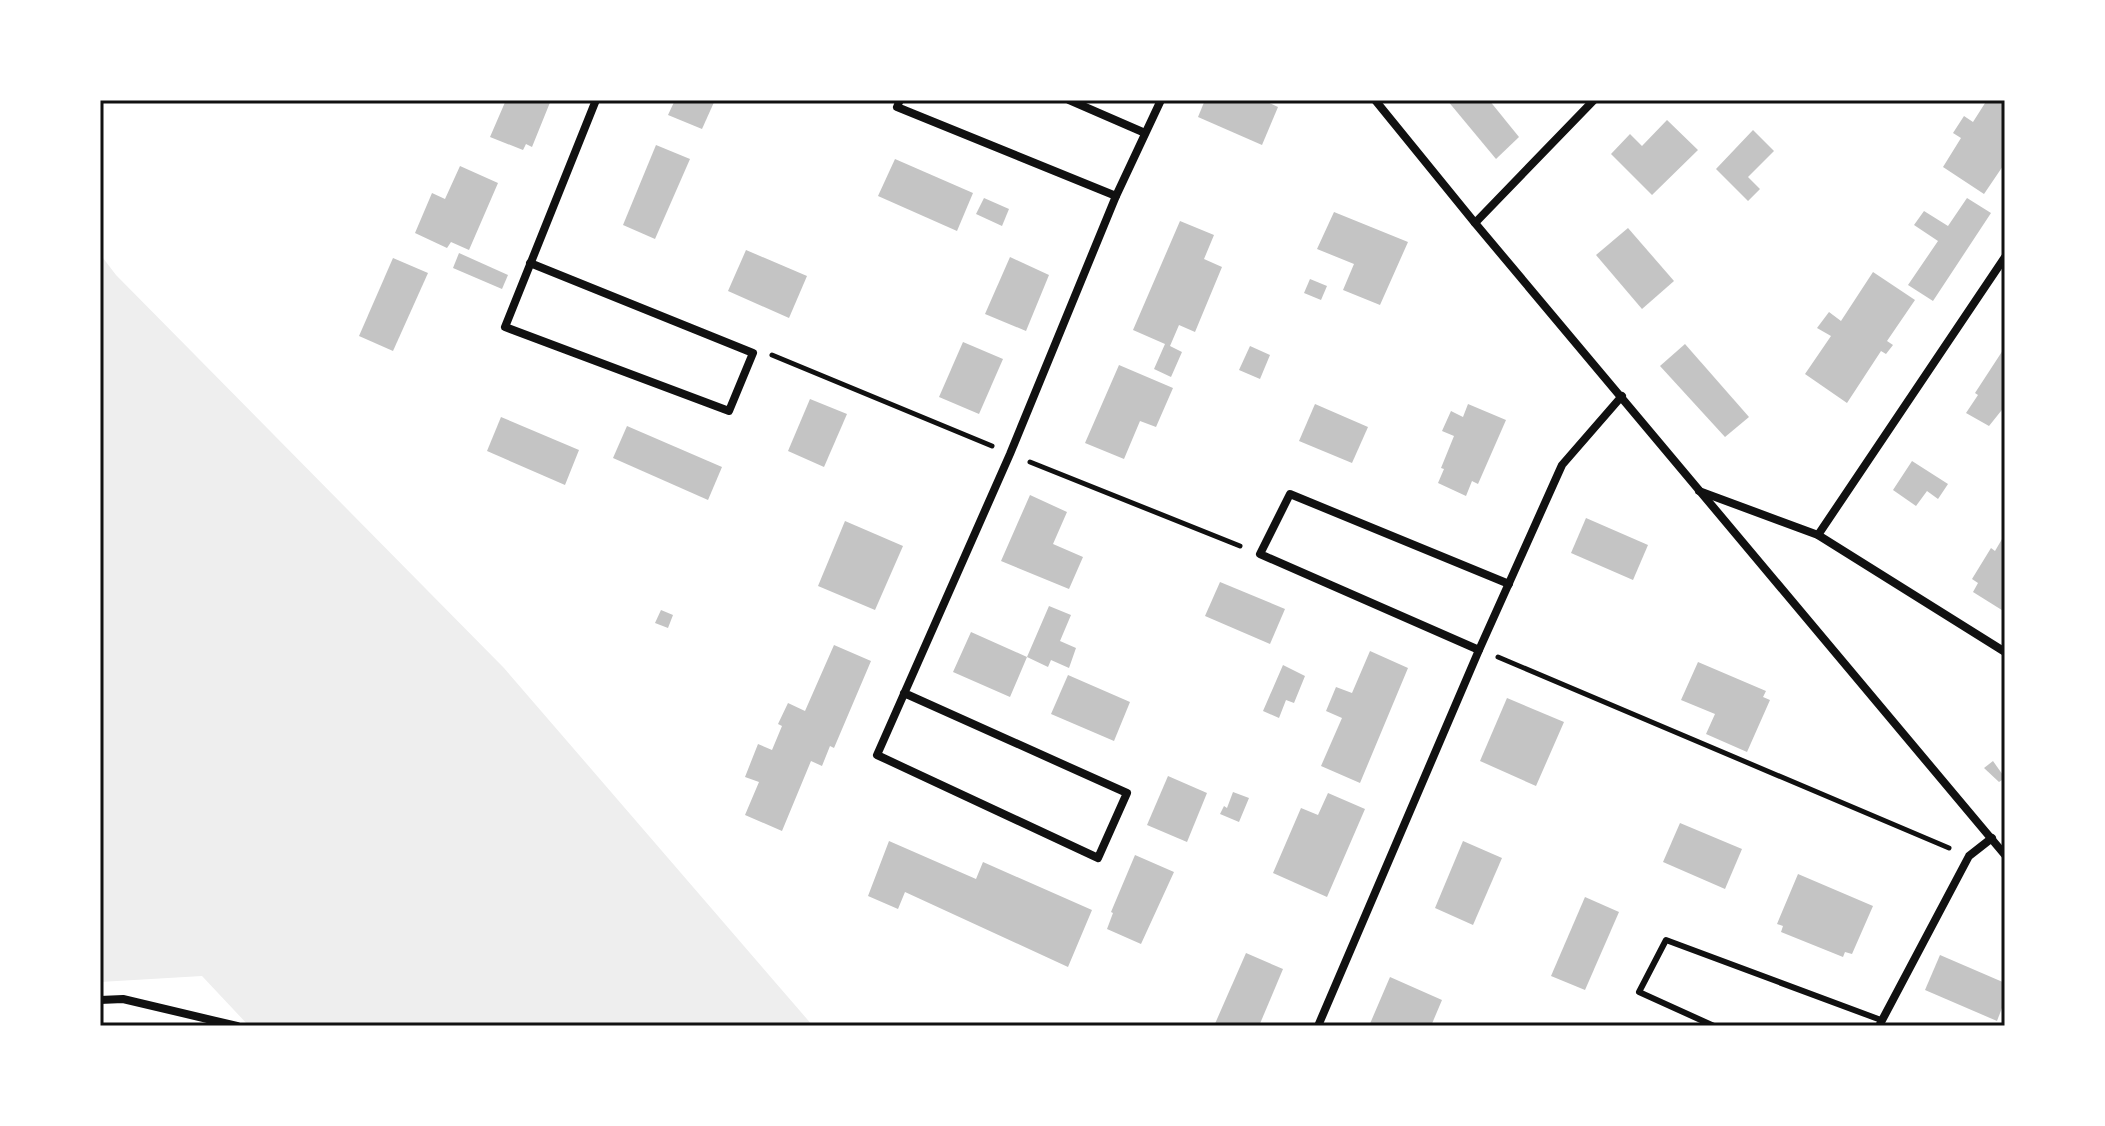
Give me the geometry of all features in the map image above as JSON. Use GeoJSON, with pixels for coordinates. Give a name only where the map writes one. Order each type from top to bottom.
{"type":"FeatureCollection","features":[{"type":"Feature","properties":{"kind":"street"},"geometry":{"type":"LineString","coordinates":[[530,263],[753,353],[729,411],[505,327],[530,263],[596,100]]}},
{"type":"Feature","properties":{"kind":"street"},"geometry":{"type":"LineString","coordinates":[[900,100],[897,107],[1116,196]]}},
{"type":"Feature","properties":{"kind":"street"},"geometry":{"type":"LineString","coordinates":[[1069,100],[1145,133]]}},
{"type":"Feature","properties":{"kind":"street"},"geometry":{"type":"LineString","coordinates":[[904,693],[1127,793],[1098,858],[877,755],[904,693],[1010,454],[1116,196],[1161,100]]}},
{"type":"Feature","properties":{"kind":"street"},"geometry":{"type":"LineString","coordinates":[[1375,100],[2005,855]]}},
{"type":"Feature","properties":{"kind":"street"},"geometry":{"type":"LineString","coordinates":[[1475,223],[1594,100]]}},
{"type":"Feature","properties":{"kind":"street"},"geometry":{"type":"LineString","coordinates":[[1818,535],[2005,257]]}},
{"type":"Feature","properties":{"kind":"street"},"geometry":{"type":"LineString","coordinates":[[1318,1026],[1562,465],[1622,396]]}},
{"type":"Feature","properties":{"kind":"street"},"geometry":{"type":"LineString","coordinates":[[1698,490],[1818,535],[2005,652]]}},
{"type":"Feature","properties":{"kind":"street"},"geometry":{"type":"LineString","coordinates":[[1479,650],[1260,554],[1290,494],[1509,584]]}},
{"type":"Feature","properties":{"kind":"street"},"geometry":{"type":"LineString","coordinates":[[1880,1023],[1969,856],[1992,838]]}},
{"type":"Feature","properties":{"kind":"street"},"geometry":{"type":"LineString","coordinates":[[100,1000],[123,999],[237,1026]]}},
{"type":"Feature","properties":{"kind":"lane"},"geometry":{"type":"LineString","coordinates":[[1714,1026],[1639,992],[1666,940],[1880,1023]]}},
{"type":"Feature","properties":{"kind":"path"},"geometry":{"type":"LineString","coordinates":[[753,353],[778,355],[1010,454],[1260,554]]}},
{"type":"Feature","properties":{"kind":"path"},"geometry":{"type":"LineString","coordinates":[[1479,650],[1969,856]]}},
{"type":"Feature","properties":{"kind":"shaded area"},"geometry":{"type":"Polygon","coordinates":[[[100,254],[116,275],[504,668],[813,1026],[249,1026],[202,976],[100,982],[100,254]]]}},
{"type":"Feature","properties":{"kind":"building"},"geometry":{"type":"Polygon","coordinates":[[[506,100],[551,100],[532,147],[526,144],[523,150],[490,137],[506,100]]]}},
{"type":"Feature","properties":{"kind":"building"},"geometry":{"type":"Polygon","coordinates":[[[675,100],[715,100],[702,129],[668,115],[675,100]]]}},
{"type":"Feature","properties":{"kind":"building"},"geometry":{"type":"Polygon","coordinates":[[[1205,100],[1263,100],[1278,107],[1262,145],[1198,117],[1205,100]]]}},
{"type":"Feature","properties":{"kind":"building"},"geometry":{"type":"Polygon","coordinates":[[[1447,100],[1489,100],[1519,137],[1496,159],[1447,100]]]}},
{"type":"Feature","properties":{"kind":"building"},"geometry":{"type":"Polygon","coordinates":[[[1987,100],[2005,100],[2005,163],[1984,194],[1943,167],[1961,138],[1953,133],[1964,116],[1973,122],[1987,100]]]}},
{"type":"Feature","properties":{"kind":"building"},"geometry":{"type":"Polygon","coordinates":[[[1667,120],[1698,150],[1652,195],[1611,154],[1630,134],[1642,146],[1667,120]]]}},
{"type":"Feature","properties":{"kind":"building"},"geometry":{"type":"Polygon","coordinates":[[[1753,130],[1774,151],[1748,177],[1760,189],[1748,201],[1716,169],[1753,130]]]}},
{"type":"Feature","properties":{"kind":"building"},"geometry":{"type":"Polygon","coordinates":[[[656,145],[690,159],[655,239],[623,225],[656,145]]]}},
{"type":"Feature","properties":{"kind":"building"},"geometry":{"type":"Polygon","coordinates":[[[895,159],[973,193],[957,231],[878,196],[895,159]]]}},
{"type":"Feature","properties":{"kind":"building"},"geometry":{"type":"Polygon","coordinates":[[[460,166],[498,183],[469,250],[451,242],[447,248],[415,233],[432,193],[445,199],[460,166]]]}},
{"type":"Feature","properties":{"kind":"building"},"geometry":{"type":"Polygon","coordinates":[[[984,198],[1009,209],[1002,226],[976,214],[984,198]]]}},
{"type":"Feature","properties":{"kind":"building"},"geometry":{"type":"Polygon","coordinates":[[[1967,198],[1991,213],[1933,301],[1908,285],[1938,241],[1914,225],[1924,211],[1948,226],[1967,198]]]}},
{"type":"Feature","properties":{"kind":"building"},"geometry":{"type":"Polygon","coordinates":[[[1334,212],[1408,242],[1380,305],[1343,290],[1354,264],[1317,249],[1334,212]]]}},
{"type":"Feature","properties":{"kind":"building"},"geometry":{"type":"Polygon","coordinates":[[[1180,221],[1214,235],[1204,259],[1222,267],[1195,332],[1179,325],[1170,346],[1182,352],[1171,377],[1154,369],[1165,344],[1133,330],[1180,221]]]}},
{"type":"Feature","properties":{"kind":"building"},"geometry":{"type":"Polygon","coordinates":[[[1628,228],[1674,281],[1642,309],[1596,255],[1628,228]]]}},
{"type":"Feature","properties":{"kind":"building"},"geometry":{"type":"Polygon","coordinates":[[[746,250],[807,276],[789,318],[728,291],[746,250]]]}},
{"type":"Feature","properties":{"kind":"building"},"geometry":{"type":"Polygon","coordinates":[[[459,253],[508,275],[502,289],[453,268],[459,253]]]}},
{"type":"Feature","properties":{"kind":"building"},"geometry":{"type":"Polygon","coordinates":[[[1010,257],[1049,275],[1026,331],[985,314],[1010,257]]]}},
{"type":"Feature","properties":{"kind":"building"},"geometry":{"type":"Polygon","coordinates":[[[393,258],[428,273],[393,351],[359,336],[393,258]]]}},
{"type":"Feature","properties":{"kind":"building"},"geometry":{"type":"Polygon","coordinates":[[[1873,272],[1915,300],[1887,341],[1893,345],[1886,354],[1881,351],[1847,403],[1805,374],[1831,336],[1817,328],[1829,312],[1841,321],[1873,272]]]}},
{"type":"Feature","properties":{"kind":"building"},"geometry":{"type":"Polygon","coordinates":[[[1310,279],[1327,286],[1321,300],[1304,293],[1310,279]]]}},
{"type":"Feature","properties":{"kind":"building"},"geometry":{"type":"Polygon","coordinates":[[[963,342],[1003,359],[979,414],[939,397],[963,342]]]}},
{"type":"Feature","properties":{"kind":"building"},"geometry":{"type":"Polygon","coordinates":[[[1685,344],[1749,417],[1725,437],[1660,366],[1685,344]]]}},
{"type":"Feature","properties":{"kind":"building"},"geometry":{"type":"Polygon","coordinates":[[[1250,346],[1270,355],[1260,379],[1239,370],[1250,346]]]}},
{"type":"Feature","properties":{"kind":"building"},"geometry":{"type":"Polygon","coordinates":[[[2005,347],[2005,406],[1989,426],[1966,413],[1978,395],[1975,393],[2005,347]]]}},
{"type":"Feature","properties":{"kind":"building"},"geometry":{"type":"Polygon","coordinates":[[[1119,365],[1173,388],[1156,427],[1140,421],[1124,459],[1085,443],[1119,365]]]}},
{"type":"Feature","properties":{"kind":"building"},"geometry":{"type":"Polygon","coordinates":[[[810,399],[847,414],[824,467],[788,451],[810,399]]]}},
{"type":"Feature","properties":{"kind":"building"},"geometry":{"type":"Polygon","coordinates":[[[1315,404],[1368,427],[1352,463],[1299,441],[1315,404]]]}},
{"type":"Feature","properties":{"kind":"building"},"geometry":{"type":"Polygon","coordinates":[[[1468,404],[1506,420],[1478,484],[1472,481],[1466,496],[1438,483],[1454,436],[1442,431],[1451,411],[1463,417],[1468,404]]]}},
{"type":"Feature","properties":{"kind":"building"},"geometry":{"type":"Polygon","coordinates":[[[501,417],[579,450],[565,485],[487,451],[501,417]]]}},
{"type":"Feature","properties":{"kind":"building"},"geometry":{"type":"Polygon","coordinates":[[[627,426],[722,467],[708,500],[613,458],[627,426]]]}},
{"type":"Feature","properties":{"kind":"building"},"geometry":{"type":"Polygon","coordinates":[[[1912,461],[1948,484],[1938,499],[1927,491],[1916,506],[1893,490],[1912,461]]]}},
{"type":"Feature","properties":{"kind":"building"},"geometry":{"type":"Polygon","coordinates":[[[1030,495],[1067,512],[1053,544],[1083,557],[1069,589],[1001,561],[1030,495]]]}},
{"type":"Feature","properties":{"kind":"building"},"geometry":{"type":"Polygon","coordinates":[[[1586,518],[1648,545],[1633,580],[1571,553],[1586,518]]]}},
{"type":"Feature","properties":{"kind":"building"},"geometry":{"type":"Polygon","coordinates":[[[845,521],[903,546],[875,610],[818,586],[845,521]]]}},
{"type":"Feature","properties":{"kind":"building"},"geometry":{"type":"Polygon","coordinates":[[[2005,534],[2005,612],[1973,592],[1978,583],[1972,579],[1991,548],[1995,551],[2005,534]]]}},
{"type":"Feature","properties":{"kind":"building"},"geometry":{"type":"Polygon","coordinates":[[[1220,582],[1285,609],[1270,644],[1205,616],[1220,582]]]}},
{"type":"Feature","properties":{"kind":"building"},"geometry":{"type":"Polygon","coordinates":[[[1049,606],[1071,615],[1060,641],[1076,648],[1069,668],[1051,660],[1048,667],[1027,657],[1049,606]]]}},
{"type":"Feature","properties":{"kind":"building"},"geometry":{"type":"Polygon","coordinates":[[[661,610],[673,615],[668,628],[655,623],[661,610]]]}},
{"type":"Feature","properties":{"kind":"building"},"geometry":{"type":"Polygon","coordinates":[[[971,632],[1027,657],[1010,697],[953,672],[971,632]]]}},
{"type":"Feature","properties":{"kind":"building"},"geometry":{"type":"Polygon","coordinates":[[[834,645],[871,661],[834,748],[830,746],[822,766],[811,761],[782,831],[745,815],[759,782],[745,777],[758,744],[772,750],[782,726],[778,724],[788,703],[805,711],[834,645]]]}},
{"type":"Feature","properties":{"kind":"building"},"geometry":{"type":"Polygon","coordinates":[[[1370,651],[1408,668],[1360,783],[1321,766],[1342,718],[1326,711],[1336,687],[1352,693],[1370,651]]]}},
{"type":"Feature","properties":{"kind":"building"},"geometry":{"type":"Polygon","coordinates":[[[1698,662],[1766,691],[1763,697],[1770,700],[1747,752],[1706,734],[1715,714],[1681,700],[1698,662]]]}},
{"type":"Feature","properties":{"kind":"building"},"geometry":{"type":"Polygon","coordinates":[[[1283,665],[1305,676],[1294,703],[1286,700],[1279,718],[1263,711],[1283,665]]]}},
{"type":"Feature","properties":{"kind":"building"},"geometry":{"type":"Polygon","coordinates":[[[1068,675],[1130,702],[1114,741],[1051,714],[1068,675]]]}},
{"type":"Feature","properties":{"kind":"building"},"geometry":{"type":"Polygon","coordinates":[[[1507,698],[1564,722],[1536,786],[1480,761],[1507,698]]]}},
{"type":"Feature","properties":{"kind":"building"},"geometry":{"type":"Polygon","coordinates":[[[1993,761],[2005,778],[1999,782],[1984,768],[1993,761]]]}},
{"type":"Feature","properties":{"kind":"building"},"geometry":{"type":"Polygon","coordinates":[[[1168,776],[1207,793],[1187,842],[1147,825],[1168,776]]]}},
{"type":"Feature","properties":{"kind":"building"},"geometry":{"type":"Polygon","coordinates":[[[1233,792],[1249,798],[1239,822],[1220,814],[1224,806],[1227,808],[1233,792]]]}},
{"type":"Feature","properties":{"kind":"building"},"geometry":{"type":"Polygon","coordinates":[[[1328,793],[1365,809],[1327,897],[1273,873],[1301,808],[1318,815],[1328,793]]]}},
{"type":"Feature","properties":{"kind":"building"},"geometry":{"type":"Polygon","coordinates":[[[1680,823],[1742,849],[1725,889],[1663,862],[1680,823]]]}},
{"type":"Feature","properties":{"kind":"building"},"geometry":{"type":"Polygon","coordinates":[[[889,841],[976,879],[983,862],[1092,910],[1068,967],[905,892],[898,909],[868,896],[889,841]]]}},
{"type":"Feature","properties":{"kind":"building"},"geometry":{"type":"Polygon","coordinates":[[[1463,841],[1502,858],[1473,925],[1435,908],[1463,841]]]}},
{"type":"Feature","properties":{"kind":"building"},"geometry":{"type":"Polygon","coordinates":[[[1135,855],[1174,872],[1141,944],[1107,929],[1135,855]]]}},
{"type":"Feature","properties":{"kind":"building"},"geometry":{"type":"Polygon","coordinates":[[[1798,874],[1873,906],[1852,954],[1845,952],[1843,957],[1781,932],[1783,926],[1777,924],[1798,874]]]}},
{"type":"Feature","properties":{"kind":"building"},"geometry":{"type":"Polygon","coordinates":[[[1585,897],[1619,912],[1585,990],[1551,976],[1585,897]]]}},
{"type":"Feature","properties":{"kind":"building"},"geometry":{"type":"Polygon","coordinates":[[[1246,953],[1283,969],[1259,1026],[1214,1026],[1246,953]]]}},
{"type":"Feature","properties":{"kind":"building"},"geometry":{"type":"Polygon","coordinates":[[[1940,955],[2005,983],[2005,1000],[1997,1021],[1925,990],[1940,955]]]}},
{"type":"Feature","properties":{"kind":"building"},"geometry":{"type":"Polygon","coordinates":[[[1390,977],[1442,1000],[1431,1026],[1410,1023],[1409,1026],[1369,1026],[1390,977]]]}}]}
